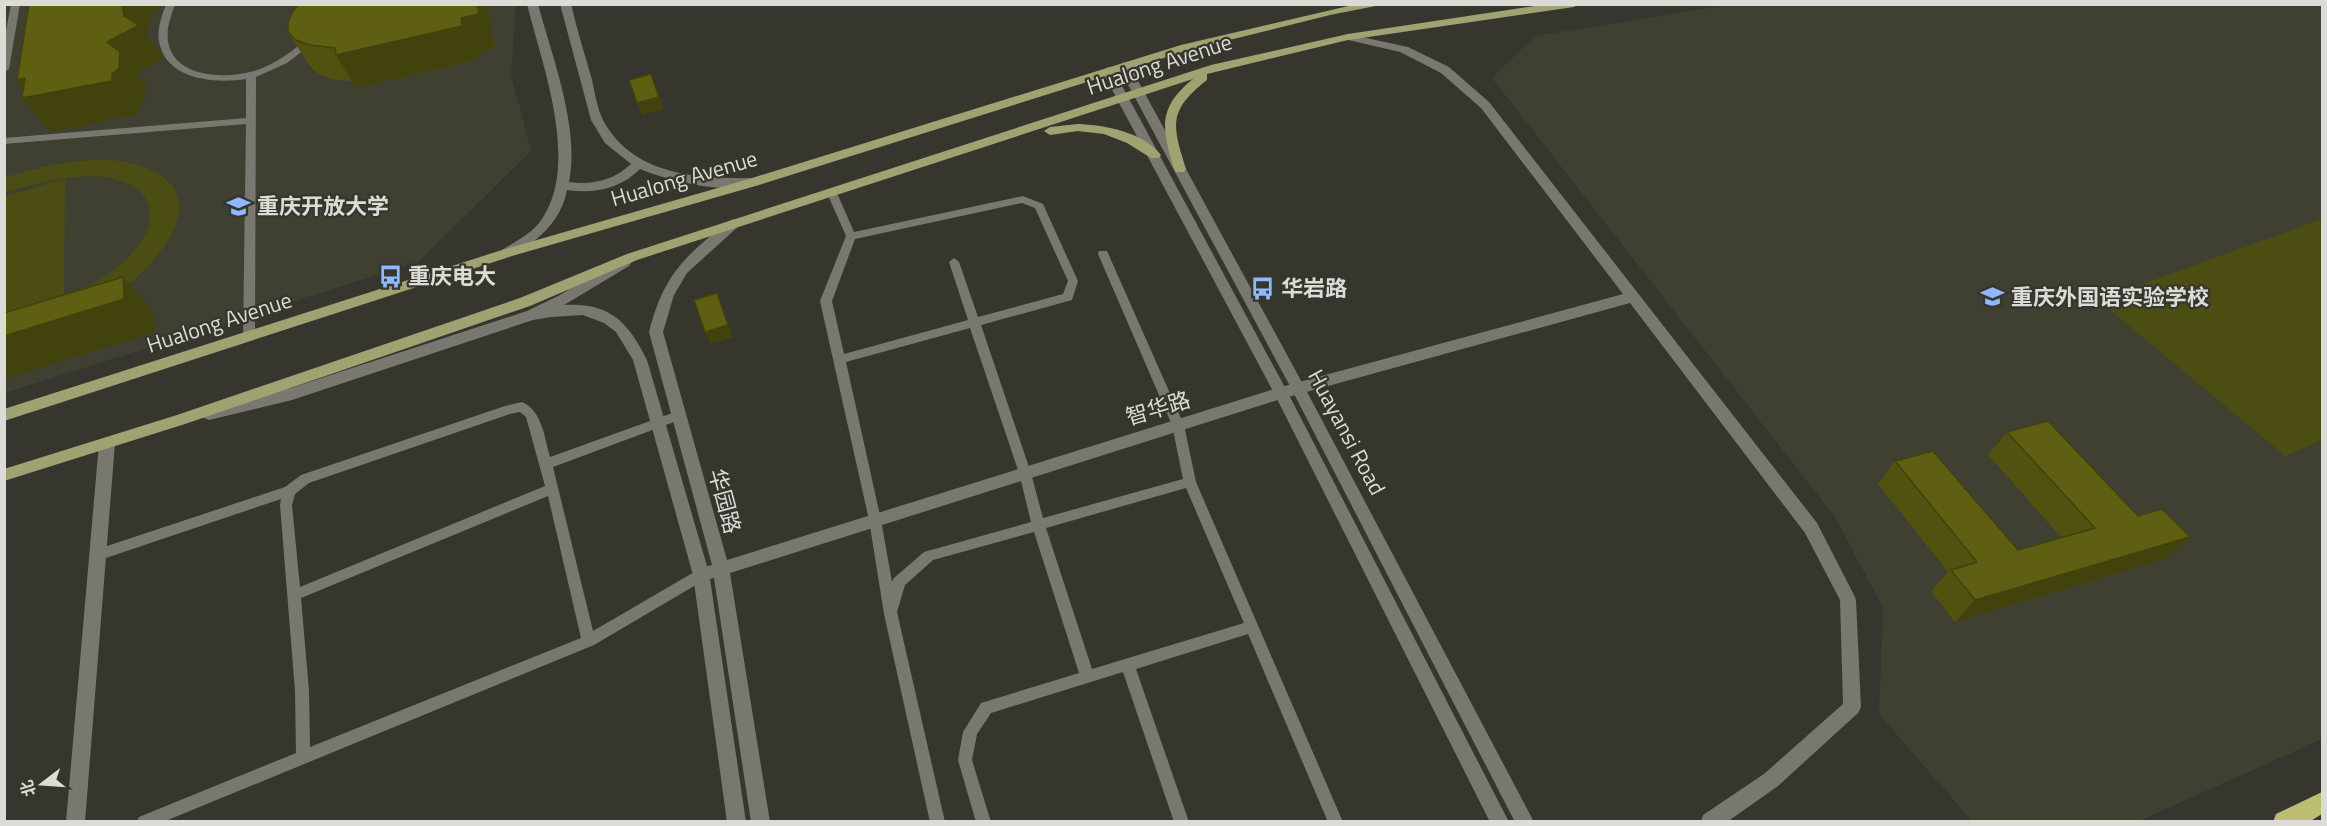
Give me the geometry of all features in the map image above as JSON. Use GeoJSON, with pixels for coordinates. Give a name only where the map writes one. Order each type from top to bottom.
{"type":"FeatureCollection","features":[{"type":"Feature","properties":{"kind":"highway"},"geometry":{"type":"LineString","coordinates":[[2284,822],[2322,803]]}},
{"type":"Feature","properties":{"kind":"main road","name":"Hualong Avenue"},"geometry":{"type":"LineString","coordinates":[[4,415],[507,254],[754,182],[1124,66],[1251,30],[1330,12],[1380,4]]}},
{"type":"Feature","properties":{"kind":"main road","name":"Hualong Avenue"},"geometry":{"type":"LineString","coordinates":[[4,475],[180,420],[525,302],[633,258],[734,224],[1215,68],[1348,37],[1574,4]]}},
{"type":"Feature","properties":{"kind":"main road"},"geometry":{"type":"LineString","coordinates":[[1180,169],[1168,130],[1172,105],[1189,87],[1215,68]]}},
{"type":"Feature","properties":{"kind":"main road"},"geometry":{"type":"LineString","coordinates":[[953,153],[1072,127],[1129,137],[1155,155]]}},
{"type":"Feature","properties":{"kind":"street"},"geometry":{"type":"LineString","coordinates":[[507,254],[531,238],[547,222],[558,203],[563,185],[566,146],[532,4]]}},
{"type":"Feature","properties":{"kind":"street"},"geometry":{"type":"LineString","coordinates":[[565,4],[596,119],[608,137],[639,164],[662,174],[687,181],[716,184],[754,182]]}},
{"type":"Feature","properties":{"kind":"street"},"geometry":{"type":"LineString","coordinates":[[1348,37],[1404,49],[1445,70],[1485,105],[1811,528],[1848,600],[1852,707],[1771,780],[1710,822]]}},
{"type":"Feature","properties":{"kind":"street","name":"Huayansi Road"},"geometry":{"type":"LineString","coordinates":[[1124,66],[1298,388],[1525,822]]}},
{"type":"Feature","properties":{"kind":"street","name":"Huayansi Road"},"geometry":{"type":"LineString","coordinates":[[1108,71],[1281,393],[1500,822]]}},
{"type":"Feature","properties":{"kind":"street"},"geometry":{"type":"LineString","coordinates":[[563,185],[595,188],[611,184],[627,176],[639,164]]}},
{"type":"Feature","properties":{"kind":"street","name":"华园路"},"geometry":{"type":"LineString","coordinates":[[734,224],[684,265],[663,301],[656,332],[721,569],[761,822]]}},
{"type":"Feature","properties":{"kind":"street","name":"Hualong Avenue"},"geometry":{"type":"LineString","coordinates":[[180,420],[292,394],[532,315],[563,300],[633,258]]}},
{"type":"Feature","properties":{"kind":"street","name":"智华路"},"geometry":{"type":"LineString","coordinates":[[701,575],[1281,393],[1632,297]]}},
{"type":"Feature","properties":{"kind":"street","name":"华园路"},"geometry":{"type":"LineString","coordinates":[[532,315],[565,308],[585,309],[603,315],[627,335],[640,360],[701,575],[737,822]]}},
{"type":"Feature","properties":{"kind":"street"},"geometry":{"type":"LineString","coordinates":[[75,822],[107,443]]}},
{"type":"Feature","properties":{"kind":"lane"},"geometry":{"type":"LineString","coordinates":[[4,69],[7,40],[16,4]]}},
{"type":"Feature","properties":{"kind":"lane"},"geometry":{"type":"LineString","coordinates":[[171,4],[162,30],[163,45],[170,58],[183,70],[200,77],[223,79],[251,76],[298,52],[314,38],[319,30]]}},
{"type":"Feature","properties":{"kind":"lane"},"geometry":{"type":"LineString","coordinates":[[249,336],[251,76]]}},
{"type":"Feature","properties":{"kind":"lane"},"geometry":{"type":"LineString","coordinates":[[4,141],[250,121]]}},
{"type":"Feature","properties":{"kind":"lane"},"geometry":{"type":"LineString","coordinates":[[832,193],[851,236],[826,301],[875,520],[891,614],[938,822]]}},
{"type":"Feature","properties":{"kind":"lane"},"geometry":{"type":"LineString","coordinates":[[838,360],[1068,297],[1073,281],[1039,206],[1023,199],[851,236]]}},
{"type":"Feature","properties":{"kind":"lane"},"geometry":{"type":"LineString","coordinates":[[1103,254],[1178,425],[1190,482],[1336,822]]}},
{"type":"Feature","properties":{"kind":"lane"},"geometry":{"type":"LineString","coordinates":[[954,262],[1025,473],[1038,524],[1087,675]]}},
{"type":"Feature","properties":{"kind":"lane"},"geometry":{"type":"LineString","coordinates":[[97,555],[289,491],[305,479],[509,409],[522,407],[531,415],[546,464],[589,641]]}},
{"type":"Feature","properties":{"kind":"lane"},"geometry":{"type":"LineString","coordinates":[[546,464],[678,416]]}},
{"type":"Feature","properties":{"kind":"lane"},"geometry":{"type":"LineString","coordinates":[[891,614],[899,582],[929,556],[1190,482]]}},
{"type":"Feature","properties":{"kind":"lane"},"geometry":{"type":"LineString","coordinates":[[294,595],[552,489]]}},
{"type":"Feature","properties":{"kind":"lane"},"geometry":{"type":"LineString","coordinates":[[289,491],[286,505],[302,691],[303,757]]}},
{"type":"Feature","properties":{"kind":"lane"},"geometry":{"type":"LineString","coordinates":[[144,822],[589,641],[701,575]]}},
{"type":"Feature","properties":{"kind":"lane"},"geometry":{"type":"LineString","coordinates":[[984,822],[965,760],[970,732],[986,708],[1087,675],[1251,627]]}},
{"type":"Feature","properties":{"kind":"lane"},"geometry":{"type":"LineString","coordinates":[[1127,664],[1182,822]]}},
{"type":"Feature","properties":{"kind":"shaded area","name":"重庆开放大学"},"geometry":{"type":"Polygon","coordinates":[[[5,5],[516,5],[511,74],[531,151],[418,262],[5,393],[5,5]]]}},
{"type":"Feature","properties":{"kind":"shaded area","name":"重庆外国语实验学校"},"geometry":{"type":"Polygon","coordinates":[[[1729,5],[2322,5],[2322,739],[2139,821],[1972,821],[1879,714],[1883,608],[1835,517],[1492,78],[1535,36],[1729,5]]]}},
{"type":"Feature","properties":{"kind":"shaded area"},"geometry":{"type":"Polygon","coordinates":[[[98,159],[120,161],[157,173],[170,184],[178,197],[179,212],[173,231],[147,267],[133,281],[122,287],[104,290],[86,289],[121,264],[142,241],[148,228],[150,215],[147,201],[141,192],[118,180],[86,176],[59,179],[5,192],[5,177],[56,164],[98,159]]]}},
{"type":"Feature","properties":{"kind":"shaded area"},"geometry":{"type":"Polygon","coordinates":[[[65,179],[64,299],[5,317],[5,196],[65,179]]]}},
{"type":"Feature","properties":{"kind":"shaded area"},"geometry":{"type":"Polygon","coordinates":[[[2322,219],[2322,440],[2285,456],[2098,300],[2322,219]]]}},
{"type":"Feature","properties":{"kind":"building"},"geometry":{"type":"Polygon","coordinates":[[[29,4],[122,4],[124,16],[139,25],[107,42],[120,52],[119,68],[112,74],[112,81],[22,98],[25,78],[17,80],[29,4]]]}},
{"type":"Feature","properties":{"kind":"building"},"geometry":{"type":"Polygon","coordinates":[[[300,4],[477,4],[479,14],[461,18],[462,26],[336,55],[335,48],[310,45],[296,40],[288,32],[288,22],[293,11],[300,4]]]}},
{"type":"Feature","properties":{"kind":"building"},"geometry":{"type":"Polygon","coordinates":[[[651,74],[659,97],[637,103],[629,80],[651,74]]]}},
{"type":"Feature","properties":{"kind":"building"},"geometry":{"type":"Polygon","coordinates":[[[123,277],[124,299],[4,336],[4,313],[123,277]]]}},
{"type":"Feature","properties":{"kind":"building"},"geometry":{"type":"Polygon","coordinates":[[[717,293],[728,325],[705,332],[694,300],[717,293]]]}},
{"type":"Feature","properties":{"kind":"building"},"geometry":{"type":"Polygon","coordinates":[[[2048,421],[2138,516],[2162,509],[2190,537],[1975,600],[1951,570],[1977,562],[1895,461],[1933,451],[2018,550],[2095,528],[2007,432],[2048,421]]]}},
{"type":"Feature","properties":{"kind":"place","name":"重庆开放大学"},"geometry":{"type":"Point","coordinates":[239,206]}},
{"type":"Feature","properties":{"kind":"place","name":"重庆电大"},"geometry":{"type":"Point","coordinates":[390,276]}},
{"type":"Feature","properties":{"kind":"place","name":"华岩路"},"geometry":{"type":"Point","coordinates":[1263,288]}},
{"type":"Feature","properties":{"kind":"place","name":"重庆外国语实验学校"},"geometry":{"type":"Point","coordinates":[1993,297]}}]}
